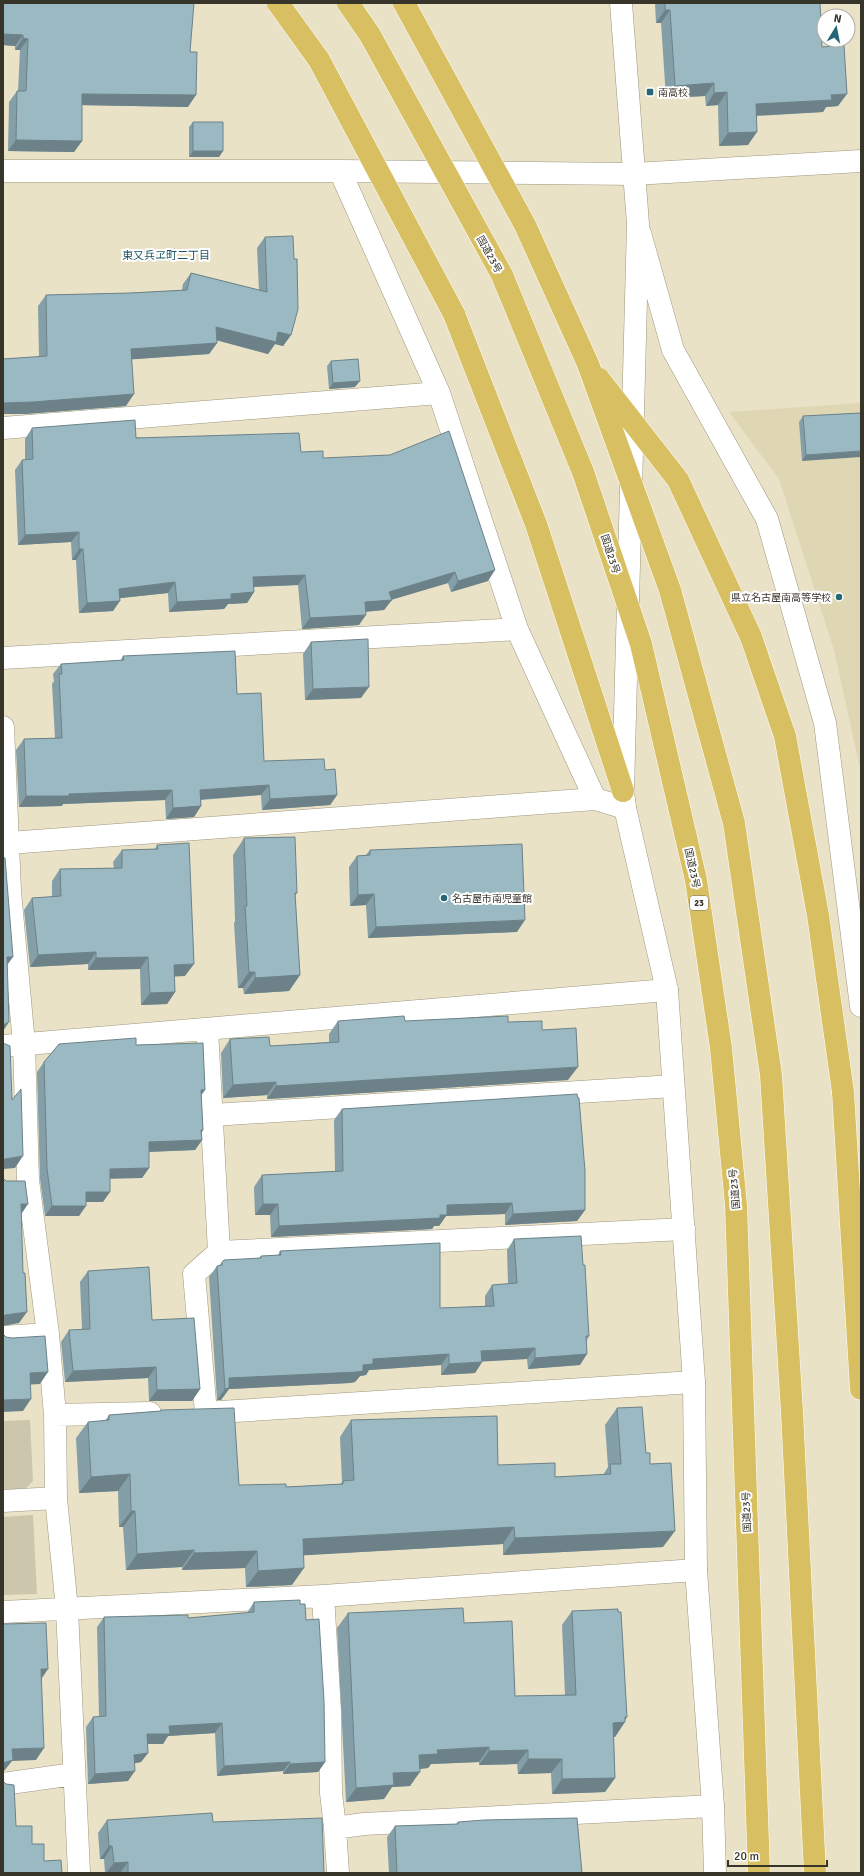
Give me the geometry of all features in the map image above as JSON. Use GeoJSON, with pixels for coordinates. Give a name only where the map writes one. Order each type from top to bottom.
{"type":"FeatureCollection","features":[{"type":"Feature","properties":{"kind":"highway"},"geometry":{"type":"LineString","coordinates":[[278,3],[319,60],[454,314],[536,524],[624,799]]}},
{"type":"Feature","properties":{"kind":"highway","name":"国道23号"},"geometry":{"type":"LineString","coordinates":[[348,3],[370,36],[502,275],[583,472],[640,644],[696,880],[721,1048],[736,1205],[758,1873]]}},
{"type":"Feature","properties":{"kind":"highway"},"geometry":{"type":"LineString","coordinates":[[404,3],[525,225],[588,364],[670,590],[735,831],[771,1075],[792,1412],[815,1873]]}},
{"type":"Feature","properties":{"kind":"highway"},"geometry":{"type":"LineString","coordinates":[[588,364],[678,480],[751,637],[785,736],[818,915],[843,1092],[861,1389]]}},
{"type":"Feature","properties":{"kind":"street"},"geometry":{"type":"LineString","coordinates":[[621,3],[638,224],[624,799],[667,990],[694,1382],[696,1570],[713,1806],[715,1873]]}},
{"type":"Feature","properties":{"kind":"street"},"geometry":{"type":"LineString","coordinates":[[3,171],[340,171],[634,174],[861,161]]}},
{"type":"Feature","properties":{"kind":"street"},"geometry":{"type":"LineString","coordinates":[[340,171],[439,393],[517,629],[595,799]]}},
{"type":"Feature","properties":{"kind":"street"},"geometry":{"type":"LineString","coordinates":[[638,224],[674,350],[767,519],[824,723],[861,1006]]}},
{"type":"Feature","properties":{"kind":"street"},"geometry":{"type":"LineString","coordinates":[[3,428],[439,393]]}},
{"type":"Feature","properties":{"kind":"street"},"geometry":{"type":"LineString","coordinates":[[3,658],[517,629]]}},
{"type":"Feature","properties":{"kind":"street"},"geometry":{"type":"LineString","coordinates":[[3,734],[9,843],[7,891],[18,1180],[48,1334],[55,1415],[56,1498],[67,1609],[80,1873]]}},
{"type":"Feature","properties":{"kind":"street"},"geometry":{"type":"LineString","coordinates":[[9,843],[595,799],[624,799]]}},
{"type":"Feature","properties":{"kind":"street"},"geometry":{"type":"LineString","coordinates":[[13,1045],[667,990]]}},
{"type":"Feature","properties":{"kind":"street"},"geometry":{"type":"LineString","coordinates":[[207,1028],[213,1115],[219,1252]]}},
{"type":"Feature","properties":{"kind":"street"},"geometry":{"type":"LineString","coordinates":[[213,1115],[673,1086]]}},
{"type":"Feature","properties":{"kind":"street"},"geometry":{"type":"LineString","coordinates":[[206,1412],[194,1274],[219,1252],[684,1228]]}},
{"type":"Feature","properties":{"kind":"street"},"geometry":{"type":"LineString","coordinates":[[3,1337],[48,1334]]}},
{"type":"Feature","properties":{"kind":"street"},"geometry":{"type":"LineString","coordinates":[[55,1415],[206,1412],[694,1382]]}},
{"type":"Feature","properties":{"kind":"street"},"geometry":{"type":"LineString","coordinates":[[3,1501],[56,1498]]}},
{"type":"Feature","properties":{"kind":"street"},"geometry":{"type":"LineString","coordinates":[[3,1612],[323,1596],[696,1570]]}},
{"type":"Feature","properties":{"kind":"street"},"geometry":{"type":"LineString","coordinates":[[323,1596],[330,1710],[331,1793],[338,1873]]}},
{"type":"Feature","properties":{"kind":"street"},"geometry":{"type":"LineString","coordinates":[[3,1784],[74,1774]]}},
{"type":"Feature","properties":{"kind":"street"},"geometry":{"type":"LineString","coordinates":[[335,1828],[364,1824],[713,1806]]}},
{"type":"Feature","properties":{"kind":"shaded area","name":"県立名古屋南高等学校"},"geometry":{"type":"Polygon","coordinates":[[[861,403],[861,773],[834,650],[779,479],[729,412],[861,403]]]}},
{"type":"Feature","properties":{"kind":"shaded area"},"geometry":{"type":"Polygon","coordinates":[[[30,1420],[33,1481],[23,1491],[3,1492],[3,1421],[30,1420]]]}},
{"type":"Feature","properties":{"kind":"shaded area"},"geometry":{"type":"Polygon","coordinates":[[[33,1515],[37,1594],[3,1595],[3,1517],[33,1515]]]}},
{"type":"Feature","properties":{"kind":"building"},"geometry":{"type":"Polygon","coordinates":[[[3,3],[194,3],[190,52],[197,52],[196,95],[82,94],[82,141],[16,140],[17,91],[26,91],[28,39],[23,38],[23,35],[3,34],[3,3]]]}},
{"type":"Feature","properties":{"kind":"building"},"geometry":{"type":"Polygon","coordinates":[[[665,3],[820,3],[820,8],[816,8],[816,48],[844,48],[847,94],[831,95],[832,100],[756,104],[757,132],[728,133],[727,92],[714,93],[714,83],[675,86],[670,10],[665,10],[665,3]]]}},
{"type":"Feature","properties":{"kind":"building"},"geometry":{"type":"Polygon","coordinates":[[[193,122],[223,122],[223,151],[193,151],[193,122]]]}},
{"type":"Feature","properties":{"kind":"building"},"geometry":{"type":"Polygon","coordinates":[[[293,236],[294,259],[297,259],[298,309],[291,335],[278,332],[276,342],[216,327],[217,343],[131,349],[134,394],[3,403],[3,359],[47,356],[46,295],[187,290],[191,273],[267,292],[265,237],[293,236]]]}},
{"type":"Feature","properties":{"kind":"building"},"geometry":{"type":"Polygon","coordinates":[[[358,359],[360,381],[333,383],[331,361],[358,359]]]}},
{"type":"Feature","properties":{"kind":"building"},"geometry":{"type":"Polygon","coordinates":[[[861,413],[861,451],[806,455],[803,416],[861,413]]]}},
{"type":"Feature","properties":{"kind":"building"},"geometry":{"type":"Polygon","coordinates":[[[135,420],[136,438],[299,433],[301,452],[323,451],[323,458],[390,455],[449,431],[495,570],[458,581],[455,572],[389,592],[392,600],[365,602],[366,615],[310,618],[305,575],[253,577],[254,592],[231,594],[231,599],[177,602],[175,582],[119,589],[120,601],[87,603],[83,549],[79,549],[79,532],[25,535],[22,460],[33,459],[32,428],[135,420]]]}},
{"type":"Feature","properties":{"kind":"building"},"geometry":{"type":"Polygon","coordinates":[[[368,639],[369,687],[313,689],[311,642],[368,639]]]}},
{"type":"Feature","properties":{"kind":"building"},"geometry":{"type":"Polygon","coordinates":[[[235,651],[237,694],[261,693],[264,761],[324,759],[325,770],[335,769],[337,795],[270,799],[269,785],[200,790],[201,806],[173,808],[172,790],[69,794],[69,796],[26,796],[24,739],[62,738],[59,674],[62,674],[61,664],[124,660],[123,656],[235,651]]]}},
{"type":"Feature","properties":{"kind":"building"},"geometry":{"type":"Polygon","coordinates":[[[295,837],[297,893],[295,893],[300,975],[255,978],[255,972],[249,972],[245,906],[247,906],[244,838],[295,837]]]}},
{"type":"Feature","properties":{"kind":"building"},"geometry":{"type":"Polygon","coordinates":[[[189,843],[194,964],[174,965],[175,992],[150,993],[148,957],[96,958],[96,952],[38,955],[32,898],[61,896],[60,869],[122,868],[122,850],[158,849],[157,845],[189,843]]]}},
{"type":"Feature","properties":{"kind":"building"},"geometry":{"type":"Polygon","coordinates":[[[522,844],[525,920],[376,927],[374,894],[358,895],[357,856],[370,855],[370,850],[522,844]]]}},
{"type":"Feature","properties":{"kind":"building"},"geometry":{"type":"Polygon","coordinates":[[[3,858],[5,858],[13,957],[7,957],[9,1022],[3,1025],[3,858]]]}},
{"type":"Feature","properties":{"kind":"building"},"geometry":{"type":"Polygon","coordinates":[[[404,1016],[405,1021],[508,1016],[508,1022],[542,1021],[542,1030],[576,1028],[578,1067],[276,1086],[276,1082],[233,1085],[230,1039],[269,1037],[270,1046],[339,1042],[338,1021],[404,1016]]]}},
{"type":"Feature","properties":{"kind":"building"},"geometry":{"type":"Polygon","coordinates":[[[136,1038],[136,1045],[203,1043],[205,1090],[201,1090],[202,1140],[149,1142],[149,1168],[110,1169],[110,1192],[86,1192],[86,1206],[52,1206],[47,1169],[44,1062],[59,1044],[136,1038]]]}},
{"type":"Feature","properties":{"kind":"building"},"geometry":{"type":"Polygon","coordinates":[[[3,1043],[10,1046],[12,1100],[21,1089],[23,1156],[3,1160],[3,1043]]]}},
{"type":"Feature","properties":{"kind":"building"},"geometry":{"type":"Polygon","coordinates":[[[577,1094],[579,1098],[585,1171],[585,1210],[513,1214],[512,1203],[447,1205],[447,1215],[440,1215],[440,1218],[279,1226],[278,1204],[263,1204],[262,1175],[343,1171],[342,1109],[577,1094]]]}},
{"type":"Feature","properties":{"kind":"building"},"geometry":{"type":"Polygon","coordinates":[[[3,1178],[6,1181],[25,1181],[28,1204],[21,1204],[23,1273],[25,1273],[27,1312],[5,1315],[3,1317],[3,1178]]]}},
{"type":"Feature","properties":{"kind":"building"},"geometry":{"type":"Polygon","coordinates":[[[581,1236],[583,1265],[585,1265],[589,1336],[586,1336],[587,1354],[535,1358],[535,1348],[481,1351],[482,1362],[449,1364],[449,1354],[373,1359],[373,1364],[363,1365],[363,1371],[357,1372],[229,1378],[229,1388],[225,1389],[217,1266],[222,1265],[224,1260],[261,1258],[261,1256],[281,1255],[280,1251],[440,1243],[440,1308],[494,1306],[492,1285],[517,1283],[514,1239],[581,1236]]]}},
{"type":"Feature","properties":{"kind":"building"},"geometry":{"type":"Polygon","coordinates":[[[149,1267],[152,1320],[194,1318],[200,1389],[157,1390],[156,1367],[73,1371],[69,1330],[90,1329],[88,1271],[149,1267]]]}},
{"type":"Feature","properties":{"kind":"building"},"geometry":{"type":"Polygon","coordinates":[[[3,1334],[6,1337],[12,1338],[45,1336],[48,1372],[30,1373],[31,1399],[3,1400],[3,1334]]]}},
{"type":"Feature","properties":{"kind":"building"},"geometry":{"type":"Polygon","coordinates":[[[642,1407],[646,1453],[650,1453],[650,1464],[671,1463],[675,1531],[515,1538],[514,1527],[303,1539],[304,1568],[258,1571],[257,1551],[194,1553],[194,1550],[137,1554],[135,1511],[131,1511],[130,1474],[91,1477],[88,1422],[109,1420],[109,1415],[161,1410],[234,1408],[239,1485],[286,1484],[286,1487],[343,1484],[343,1481],[354,1480],[351,1420],[497,1416],[498,1465],[555,1463],[555,1477],[611,1474],[610,1464],[621,1464],[617,1408],[642,1407]]]}},
{"type":"Feature","properties":{"kind":"building"},"geometry":{"type":"Polygon","coordinates":[[[300,1600],[300,1604],[305,1604],[306,1620],[319,1619],[324,1701],[325,1762],[290,1764],[290,1762],[224,1766],[222,1723],[169,1726],[170,1734],[147,1734],[148,1753],[134,1755],[135,1771],[95,1774],[93,1717],[106,1716],[104,1617],[188,1615],[188,1618],[254,1612],[254,1602],[300,1600]]]}},
{"type":"Feature","properties":{"kind":"building"},"geometry":{"type":"Polygon","coordinates":[[[463,1608],[464,1623],[512,1621],[515,1696],[576,1695],[572,1611],[618,1609],[618,1612],[621,1612],[627,1717],[625,1717],[625,1722],[613,1723],[615,1778],[562,1779],[562,1759],[528,1759],[528,1750],[489,1751],[489,1747],[437,1750],[438,1754],[419,1755],[420,1772],[393,1773],[394,1785],[356,1788],[348,1613],[463,1608]]]}},
{"type":"Feature","properties":{"kind":"building"},"geometry":{"type":"Polygon","coordinates":[[[46,1623],[48,1669],[41,1669],[44,1748],[12,1749],[13,1760],[3,1763],[3,1624],[46,1623]]]}},
{"type":"Feature","properties":{"kind":"building"},"geometry":{"type":"Polygon","coordinates":[[[3,1781],[6,1784],[14,1785],[16,1826],[32,1826],[32,1844],[44,1844],[44,1861],[61,1860],[62,1873],[3,1873],[3,1781]]]}},
{"type":"Feature","properties":{"kind":"building"},"geometry":{"type":"Polygon","coordinates":[[[212,1813],[213,1822],[322,1818],[324,1873],[128,1873],[128,1862],[114,1863],[112,1846],[109,1846],[107,1820],[212,1813]]]}},
{"type":"Feature","properties":{"kind":"building"},"geometry":{"type":"Polygon","coordinates":[[[577,1818],[582,1873],[397,1873],[395,1826],[458,1824],[458,1822],[484,1820],[577,1818]]]}},
{"type":"Feature","properties":{"kind":"place","name":"南高校"},"geometry":{"type":"Point","coordinates":[650,92]}},
{"type":"Feature","properties":{"kind":"place","name":"県立名古屋南高等学校"},"geometry":{"type":"Point","coordinates":[839,597]}},
{"type":"Feature","properties":{"kind":"place","name":"名古屋市南児童館"},"geometry":{"type":"Point","coordinates":[444,898]}},
{"type":"Feature","properties":{"kind":"district","name":"東又兵ヱ町二丁目"},"geometry":{"type":"Point","coordinates":[166,255]}}]}
